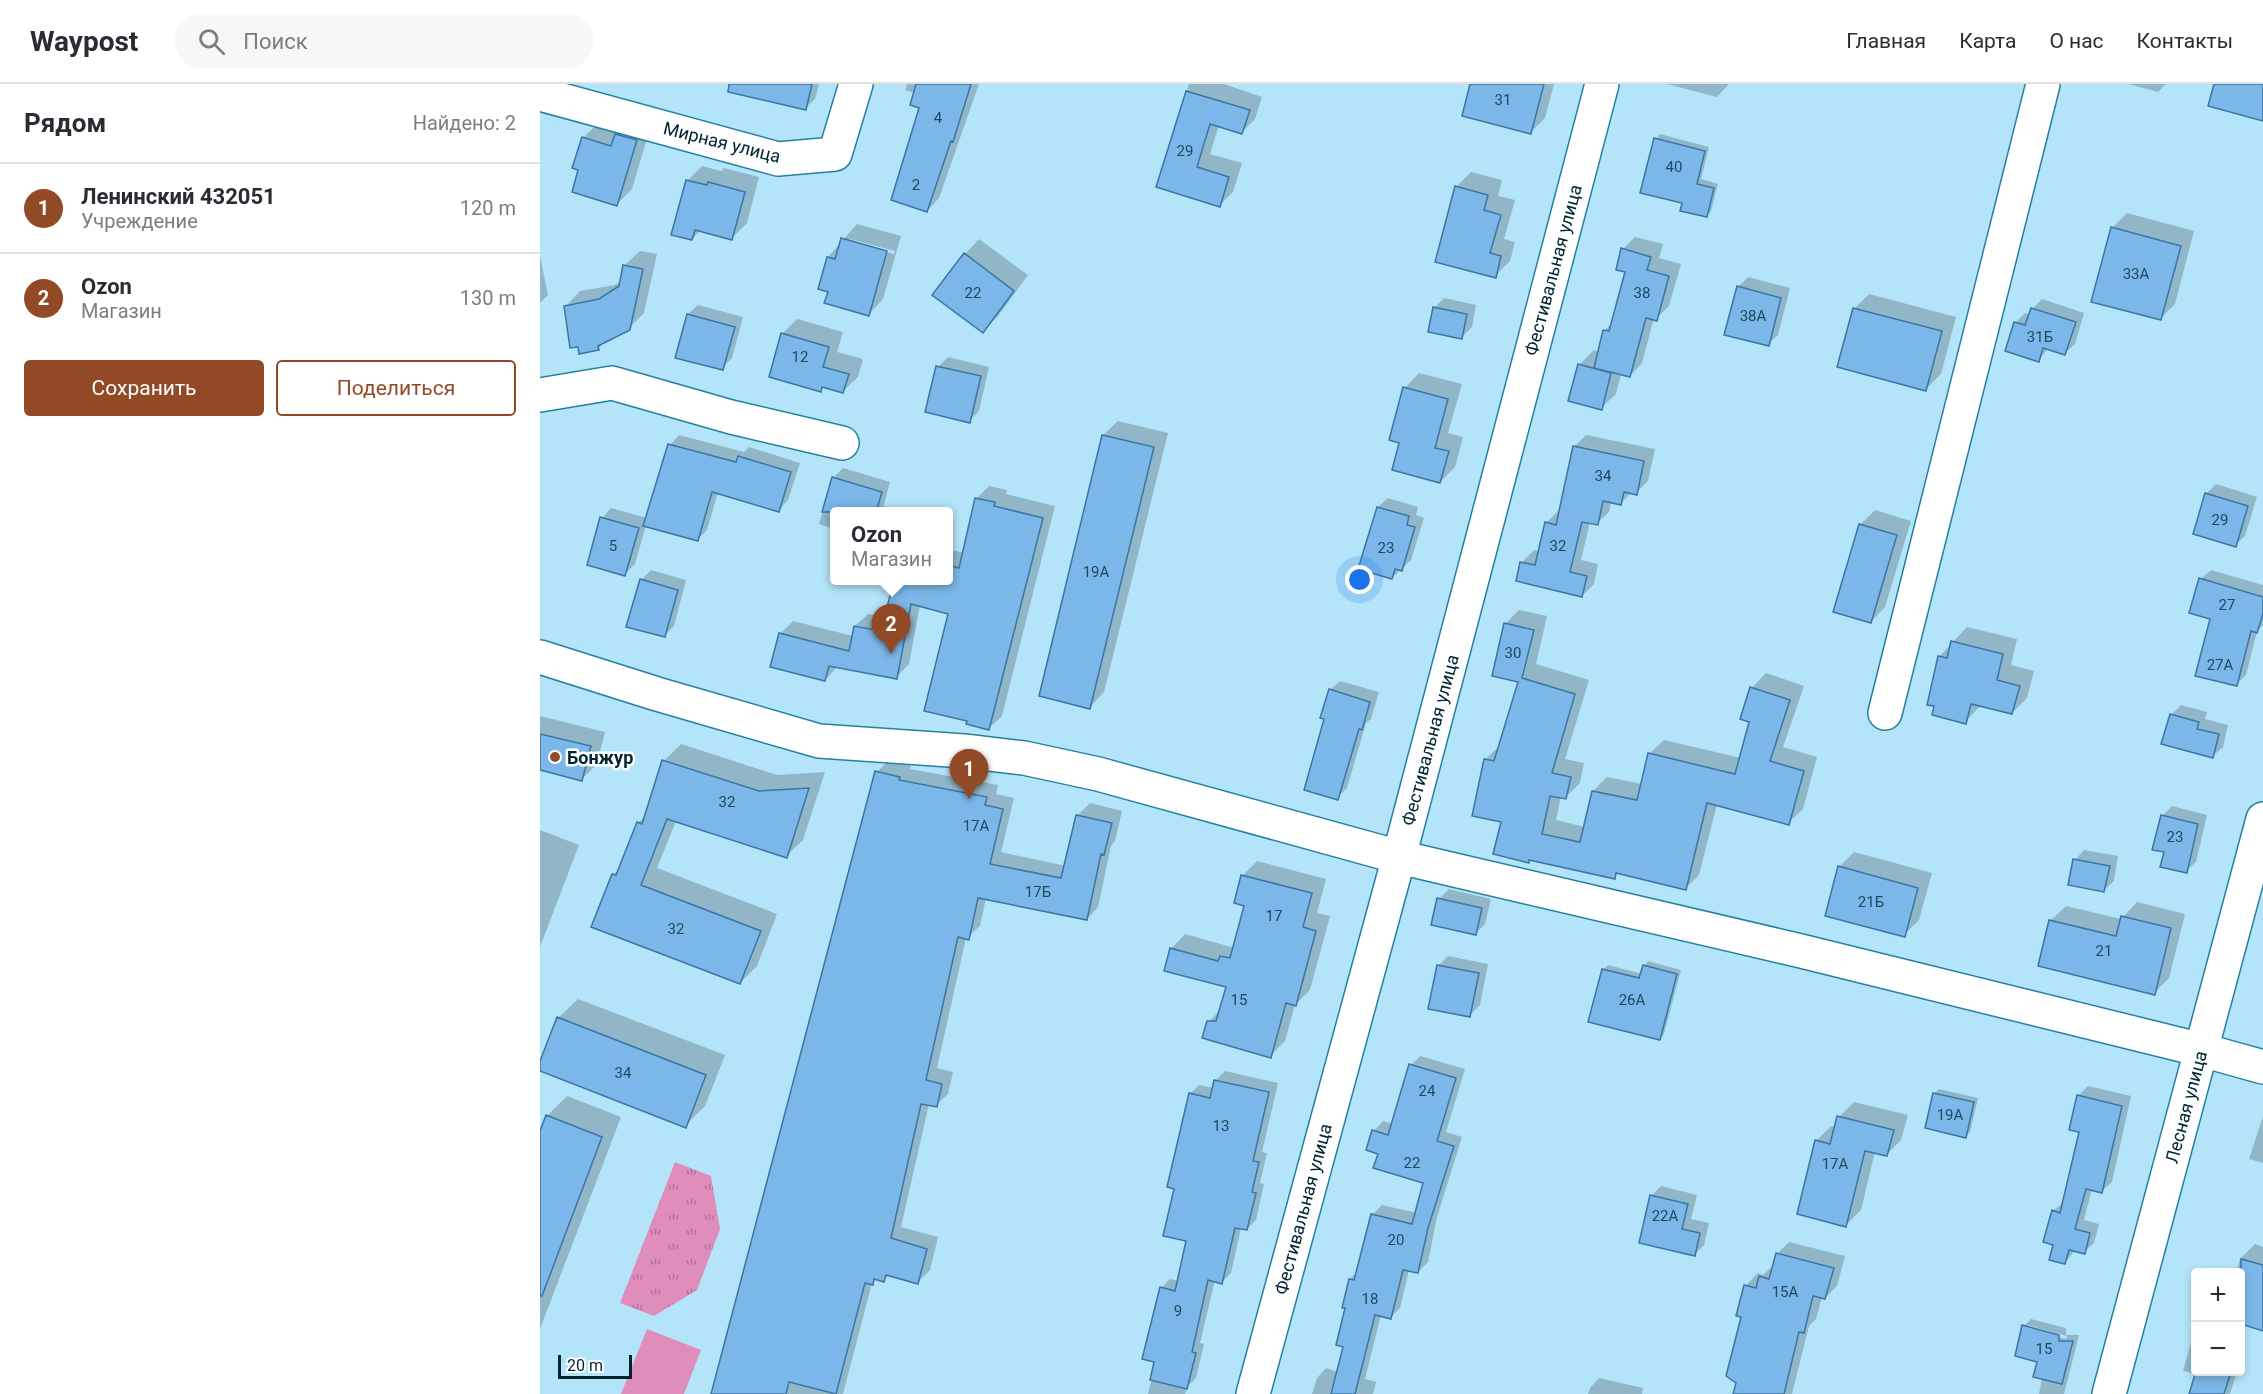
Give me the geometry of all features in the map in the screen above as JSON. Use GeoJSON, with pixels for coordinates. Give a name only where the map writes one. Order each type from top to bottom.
{"type":"FeatureCollection","features":[{"type":"Feature","properties":{"kind":"street","name":"Мирная улица"},"geometry":{"type":"LineString","coordinates":[[540,94],[778,159],[835,154],[856,84]]}},
{"type":"Feature","properties":{"kind":"street","name":"Фестивальная улица"},"geometry":{"type":"LineString","coordinates":[[1253,1394],[1399,857],[1602,84]]}},
{"type":"Feature","properties":{"kind":"street"},"geometry":{"type":"LineString","coordinates":[[1885,713],[2043,84]]}},
{"type":"Feature","properties":{"kind":"street"},"geometry":{"type":"LineString","coordinates":[[540,395],[612,383],[731,417],[842,443]]}},
{"type":"Feature","properties":{"kind":"street"},"geometry":{"type":"LineString","coordinates":[[540,657],[819,741],[964,751],[1024,758],[1098,774],[1399,857],[1801,951],[2263,1067]]}},
{"type":"Feature","properties":{"kind":"street","name":"Лесная улица"},"geometry":{"type":"LineString","coordinates":[[2109,1394],[2263,819]]}},
{"type":"Feature","properties":{"kind":"green space"},"geometry":{"type":"Polygon","coordinates":[[[675,1162],[711,1176],[720,1229],[697,1290],[654,1316],[620,1303],[675,1162]]]}},
{"type":"Feature","properties":{"kind":"green space"},"geometry":{"type":"Polygon","coordinates":[[[647,1329],[701,1350],[684,1394],[621,1394],[647,1329]]]}},
{"type":"Feature","properties":{"kind":"building"},"geometry":{"type":"Polygon","coordinates":[[[729,84],[812,84],[806,110],[728,92],[729,84]]]}},
{"type":"Feature","properties":{"kind":"building"},"geometry":{"type":"Polygon","coordinates":[[[916,84],[971,84],[953,142],[951,141],[927,212],[891,200],[919,108],[910,105],[916,84]]]}},
{"type":"Feature","properties":{"kind":"building"},"geometry":{"type":"Polygon","coordinates":[[[1470,84],[1544,84],[1531,134],[1462,116],[1470,84]]]}},
{"type":"Feature","properties":{"kind":"building"},"geometry":{"type":"Polygon","coordinates":[[[2214,84],[2263,84],[2263,121],[2208,106],[2214,84]]]}},
{"type":"Feature","properties":{"kind":"building"},"geometry":{"type":"Polygon","coordinates":[[[1186,91],[1250,110],[1242,134],[1210,124],[1197,167],[1229,177],[1220,207],[1156,187],[1186,91]]]}},
{"type":"Feature","properties":{"kind":"building"},"geometry":{"type":"Polygon","coordinates":[[[615,134],[637,140],[617,206],[572,192],[578,170],[572,168],[582,137],[611,146],[615,134]]]}},
{"type":"Feature","properties":{"kind":"building"},"geometry":{"type":"Polygon","coordinates":[[[1654,138],[1705,151],[1697,184],[1714,188],[1707,217],[1680,211],[1682,203],[1640,193],[1654,138]]]}},
{"type":"Feature","properties":{"kind":"building"},"geometry":{"type":"Polygon","coordinates":[[[686,180],[707,185],[708,182],[745,192],[732,240],[695,230],[692,240],[671,235],[686,180]]]}},
{"type":"Feature","properties":{"kind":"building"},"geometry":{"type":"Polygon","coordinates":[[[1455,186],[1488,195],[1484,210],[1501,215],[1490,253],[1501,256],[1496,278],[1435,262],[1455,186]]]}},
{"type":"Feature","properties":{"kind":"building"},"geometry":{"type":"Polygon","coordinates":[[[2111,227],[2181,246],[2161,320],[2091,302],[2111,227]]]}},
{"type":"Feature","properties":{"kind":"building"},"geometry":{"type":"Polygon","coordinates":[[[841,238],[887,251],[869,316],[824,303],[828,292],[818,289],[827,257],[835,259],[841,238]]]}},
{"type":"Feature","properties":{"kind":"building"},"geometry":{"type":"Polygon","coordinates":[[[1621,248],[1651,257],[1647,270],[1669,276],[1657,321],[1646,318],[1630,377],[1594,368],[1603,330],[1609,331],[1625,272],[1616,270],[1621,248]]]}},
{"type":"Feature","properties":{"kind":"building"},"geometry":{"type":"Polygon","coordinates":[[[964,253],[1014,291],[983,333],[932,295],[964,253]]]}},
{"type":"Feature","properties":{"kind":"building"},"geometry":{"type":"Polygon","coordinates":[[[623,265],[643,269],[630,330],[598,346],[599,350],[579,354],[578,347],[570,348],[564,306],[599,299],[619,286],[623,265]]]}},
{"type":"Feature","properties":{"kind":"building"},"geometry":{"type":"Polygon","coordinates":[[[1737,286],[1781,298],[1769,346],[1724,335],[1737,286]]]}},
{"type":"Feature","properties":{"kind":"building"},"geometry":{"type":"Polygon","coordinates":[[[1433,307],[1467,314],[1462,339],[1428,332],[1433,307]]]}},
{"type":"Feature","properties":{"kind":"building"},"geometry":{"type":"Polygon","coordinates":[[[1853,308],[1942,331],[1926,391],[1837,367],[1853,308]]]}},
{"type":"Feature","properties":{"kind":"building"},"geometry":{"type":"Polygon","coordinates":[[[2031,308],[2076,322],[2065,355],[2043,348],[2039,362],[2005,351],[2014,322],[2025,325],[2031,308]]]}},
{"type":"Feature","properties":{"kind":"building"},"geometry":{"type":"Polygon","coordinates":[[[687,314],[735,327],[723,370],[675,358],[687,314]]]}},
{"type":"Feature","properties":{"kind":"building"},"geometry":{"type":"Polygon","coordinates":[[[781,333],[829,347],[823,367],[849,374],[843,393],[822,387],[821,392],[769,377],[781,333]]]}},
{"type":"Feature","properties":{"kind":"building"},"geometry":{"type":"Polygon","coordinates":[[[1578,364],[1611,373],[1602,410],[1568,401],[1578,364]]]}},
{"type":"Feature","properties":{"kind":"building"},"geometry":{"type":"Polygon","coordinates":[[[936,366],[981,376],[970,423],[925,412],[936,366]]]}},
{"type":"Feature","properties":{"kind":"building"},"geometry":{"type":"Polygon","coordinates":[[[1403,387],[1448,399],[1435,448],[1449,451],[1440,483],[1392,470],[1399,443],[1389,440],[1403,387]]]}},
{"type":"Feature","properties":{"kind":"building"},"geometry":{"type":"Polygon","coordinates":[[[1102,435],[1154,447],[1090,709],[1039,696],[1102,435]]]}},
{"type":"Feature","properties":{"kind":"building"},"geometry":{"type":"Polygon","coordinates":[[[668,444],[736,462],[738,456],[791,472],[779,512],[712,492],[698,541],[643,526],[668,444]]]}},
{"type":"Feature","properties":{"kind":"building"},"geometry":{"type":"Polygon","coordinates":[[[1573,446],[1644,461],[1637,495],[1624,492],[1621,505],[1603,501],[1598,525],[1582,522],[1570,572],[1587,576],[1582,597],[1516,581],[1520,562],[1535,565],[1545,522],[1556,525],[1573,446]]]}},
{"type":"Feature","properties":{"kind":"building"},"geometry":{"type":"Polygon","coordinates":[[[832,477],[882,492],[878,507],[830,507],[830,512],[822,512],[832,477]]]}},
{"type":"Feature","properties":{"kind":"building"},"geometry":{"type":"Polygon","coordinates":[[[2205,493],[2248,506],[2236,547],[2193,534],[2205,493]]]}},
{"type":"Feature","properties":{"kind":"building"},"geometry":{"type":"Polygon","coordinates":[[[975,498],[995,502],[994,506],[1043,518],[989,730],[966,724],[967,721],[924,711],[948,614],[911,604],[897,679],[829,666],[825,681],[770,667],[779,633],[849,651],[854,626],[881,631],[893,585],[953,585],[953,566],[959,568],[975,498]]]}},
{"type":"Feature","properties":{"kind":"building"},"geometry":{"type":"Polygon","coordinates":[[[1377,507],[1409,516],[1407,525],[1415,527],[1402,571],[1395,569],[1392,579],[1358,569],[1377,507]]]}},
{"type":"Feature","properties":{"kind":"building"},"geometry":{"type":"Polygon","coordinates":[[[600,517],[639,528],[625,576],[587,565],[600,517]]]}},
{"type":"Feature","properties":{"kind":"building"},"geometry":{"type":"Polygon","coordinates":[[[1859,524],[1897,535],[1871,623],[1833,612],[1859,524]]]}},
{"type":"Feature","properties":{"kind":"building"},"geometry":{"type":"Polygon","coordinates":[[[2199,578],[2263,597],[2263,614],[2257,633],[2251,631],[2237,686],[2195,676],[2210,619],[2189,613],[2199,578]]]}},
{"type":"Feature","properties":{"kind":"building"},"geometry":{"type":"Polygon","coordinates":[[[640,579],[678,590],[665,637],[626,627],[640,579]]]}},
{"type":"Feature","properties":{"kind":"building"},"geometry":{"type":"Polygon","coordinates":[[[1504,623],[1534,630],[1522,678],[1575,694],[1552,773],[1571,777],[1566,799],[1550,796],[1542,834],[1580,842],[1592,791],[1637,800],[1648,753],[1735,774],[1749,722],[1740,719],[1750,687],[1790,700],[1770,761],[1804,771],[1789,825],[1707,803],[1686,890],[1616,873],[1615,879],[1493,854],[1501,822],[1472,816],[1484,759],[1494,761],[1518,682],[1492,676],[1504,623]]]}},
{"type":"Feature","properties":{"kind":"building"},"geometry":{"type":"Polygon","coordinates":[[[1951,641],[2003,654],[1997,680],[2020,686],[2012,714],[1971,704],[1966,724],[1932,715],[1934,706],[1927,705],[1938,656],[1947,658],[1951,641]]]}},
{"type":"Feature","properties":{"kind":"building"},"geometry":{"type":"Polygon","coordinates":[[[1329,689],[1370,702],[1362,730],[1359,729],[1338,800],[1304,790],[1324,719],[1320,718],[1329,689]]]}},
{"type":"Feature","properties":{"kind":"building"},"geometry":{"type":"Polygon","coordinates":[[[2170,714],[2199,722],[2197,729],[2219,734],[2213,758],[2161,744],[2170,714]]]}},
{"type":"Feature","properties":{"kind":"building"},"geometry":{"type":"Polygon","coordinates":[[[540,734],[591,746],[582,781],[540,770],[540,734]]]}},
{"type":"Feature","properties":{"kind":"building"},"geometry":{"type":"Polygon","coordinates":[[[662,760],[759,791],[809,788],[787,858],[667,819],[641,885],[761,931],[740,984],[591,927],[612,874],[616,875],[637,822],[642,824],[662,760]]]}},
{"type":"Feature","properties":{"kind":"building"},"geometry":{"type":"Polygon","coordinates":[[[875,771],[900,777],[899,780],[987,797],[985,805],[1003,809],[990,864],[1061,878],[1076,815],[1112,823],[1104,855],[1101,854],[1087,920],[978,898],[969,940],[958,937],[926,1080],[942,1084],[937,1107],[921,1104],[891,1238],[927,1249],[918,1284],[886,1275],[884,1282],[874,1279],[873,1285],[865,1283],[836,1394],[789,1382],[786,1394],[711,1394],[875,771]]]}},
{"type":"Feature","properties":{"kind":"building"},"geometry":{"type":"Polygon","coordinates":[[[2161,815],[2198,824],[2187,873],[2160,867],[2164,852],[2152,850],[2161,815]]]}},
{"type":"Feature","properties":{"kind":"building"},"geometry":{"type":"Polygon","coordinates":[[[2073,859],[2110,866],[2104,892],[2068,885],[2073,859]]]}},
{"type":"Feature","properties":{"kind":"building"},"geometry":{"type":"Polygon","coordinates":[[[1838,866],[1918,888],[1905,937],[1825,916],[1838,866]]]}},
{"type":"Feature","properties":{"kind":"building"},"geometry":{"type":"Polygon","coordinates":[[[1241,875],[1312,893],[1303,927],[1316,931],[1296,1006],[1286,1003],[1271,1058],[1202,1038],[1207,1021],[1216,1021],[1226,987],[1164,971],[1170,948],[1218,961],[1220,956],[1230,958],[1244,906],[1234,903],[1241,875]]]}},
{"type":"Feature","properties":{"kind":"building"},"geometry":{"type":"Polygon","coordinates":[[[1437,898],[1482,908],[1476,935],[1431,925],[1437,898]]]}},
{"type":"Feature","properties":{"kind":"building"},"geometry":{"type":"Polygon","coordinates":[[[2121,916],[2171,928],[2155,995],[2038,966],[2049,920],[2116,936],[2121,916]]]}},
{"type":"Feature","properties":{"kind":"building"},"geometry":{"type":"Polygon","coordinates":[[[1437,965],[1479,973],[1470,1017],[1428,1009],[1437,965]]]}},
{"type":"Feature","properties":{"kind":"building"},"geometry":{"type":"Polygon","coordinates":[[[1643,965],[1677,974],[1660,1040],[1588,1022],[1602,969],[1639,978],[1643,965]]]}},
{"type":"Feature","properties":{"kind":"building"},"geometry":{"type":"Polygon","coordinates":[[[557,1017],[706,1075],[686,1128],[540,1071],[540,1061],[557,1017]]]}},
{"type":"Feature","properties":{"kind":"building"},"geometry":{"type":"Polygon","coordinates":[[[1409,1064],[1456,1078],[1437,1141],[1454,1146],[1428,1228],[1418,1273],[1403,1270],[1391,1319],[1375,1315],[1355,1394],[1331,1394],[1343,1347],[1336,1345],[1345,1308],[1342,1308],[1349,1279],[1354,1280],[1371,1214],[1412,1224],[1423,1183],[1373,1168],[1378,1154],[1366,1150],[1372,1130],[1388,1135],[1409,1064]]]}},
{"type":"Feature","properties":{"kind":"building"},"geometry":{"type":"Polygon","coordinates":[[[1214,1080],[1269,1092],[1253,1161],[1259,1162],[1252,1192],[1256,1193],[1247,1230],[1235,1228],[1222,1284],[1208,1280],[1192,1352],[1196,1353],[1187,1389],[1150,1380],[1154,1362],[1142,1359],[1160,1287],[1175,1291],[1186,1241],[1163,1236],[1174,1189],[1167,1187],[1189,1093],[1210,1098],[1214,1080]]]}},
{"type":"Feature","properties":{"kind":"building"},"geometry":{"type":"Polygon","coordinates":[[[1933,1093],[1974,1102],[1966,1138],[1925,1128],[1933,1093]]]}},
{"type":"Feature","properties":{"kind":"building"},"geometry":{"type":"Polygon","coordinates":[[[2077,1095],[2122,1106],[2102,1193],[2086,1189],[2075,1229],[2090,1233],[2085,1254],[2069,1250],[2065,1264],[2049,1260],[2053,1245],[2043,1242],[2052,1210],[2060,1213],[2079,1132],[2069,1130],[2077,1095]]]}},
{"type":"Feature","properties":{"kind":"building"},"geometry":{"type":"Polygon","coordinates":[[[546,1115],[602,1137],[542,1296],[540,1296],[540,1131],[546,1115]]]}},
{"type":"Feature","properties":{"kind":"building"},"geometry":{"type":"Polygon","coordinates":[[[1837,1116],[1894,1130],[1887,1156],[1865,1151],[1846,1227],[1797,1214],[1815,1140],[1830,1144],[1837,1116]]]}},
{"type":"Feature","properties":{"kind":"building"},"geometry":{"type":"Polygon","coordinates":[[[1650,1195],[1688,1204],[1682,1229],[1700,1233],[1695,1256],[1639,1243],[1650,1195]]]}},
{"type":"Feature","properties":{"kind":"building"},"geometry":{"type":"Polygon","coordinates":[[[1776,1253],[1834,1268],[1825,1299],[1813,1296],[1804,1333],[1799,1332],[1784,1394],[1733,1394],[1736,1383],[1726,1376],[1741,1317],[1736,1316],[1744,1285],[1756,1288],[1759,1276],[1769,1279],[1776,1253]]]}},
{"type":"Feature","properties":{"kind":"building"},"geometry":{"type":"Polygon","coordinates":[[[2241,1259],[2263,1265],[2263,1331],[2245,1325],[2245,1268],[2241,1268],[2241,1259]]]}},
{"type":"Feature","properties":{"kind":"building"},"geometry":{"type":"Polygon","coordinates":[[[2022,1325],[2059,1335],[2059,1341],[2073,1341],[2062,1384],[2033,1377],[2037,1362],[2015,1356],[2022,1325]]]}},
{"type":"Feature","properties":{"kind":"building"},"geometry":{"type":"Polygon","coordinates":[[[2194,1376],[2230,1376],[2224,1394],[2189,1394],[2194,1376]]]}},
{"type":"Feature","properties":{"kind":"place","name":"Ozon"},"geometry":{"type":"Point","coordinates":[891,654]}},
{"type":"Feature","properties":{"kind":"place","name":"Бонжур"},"geometry":{"type":"Point","coordinates":[555,757]}},
{"type":"Feature","properties":{"kind":"place","name":"Ленинский 432051"},"geometry":{"type":"Point","coordinates":[969,799]}}]}
